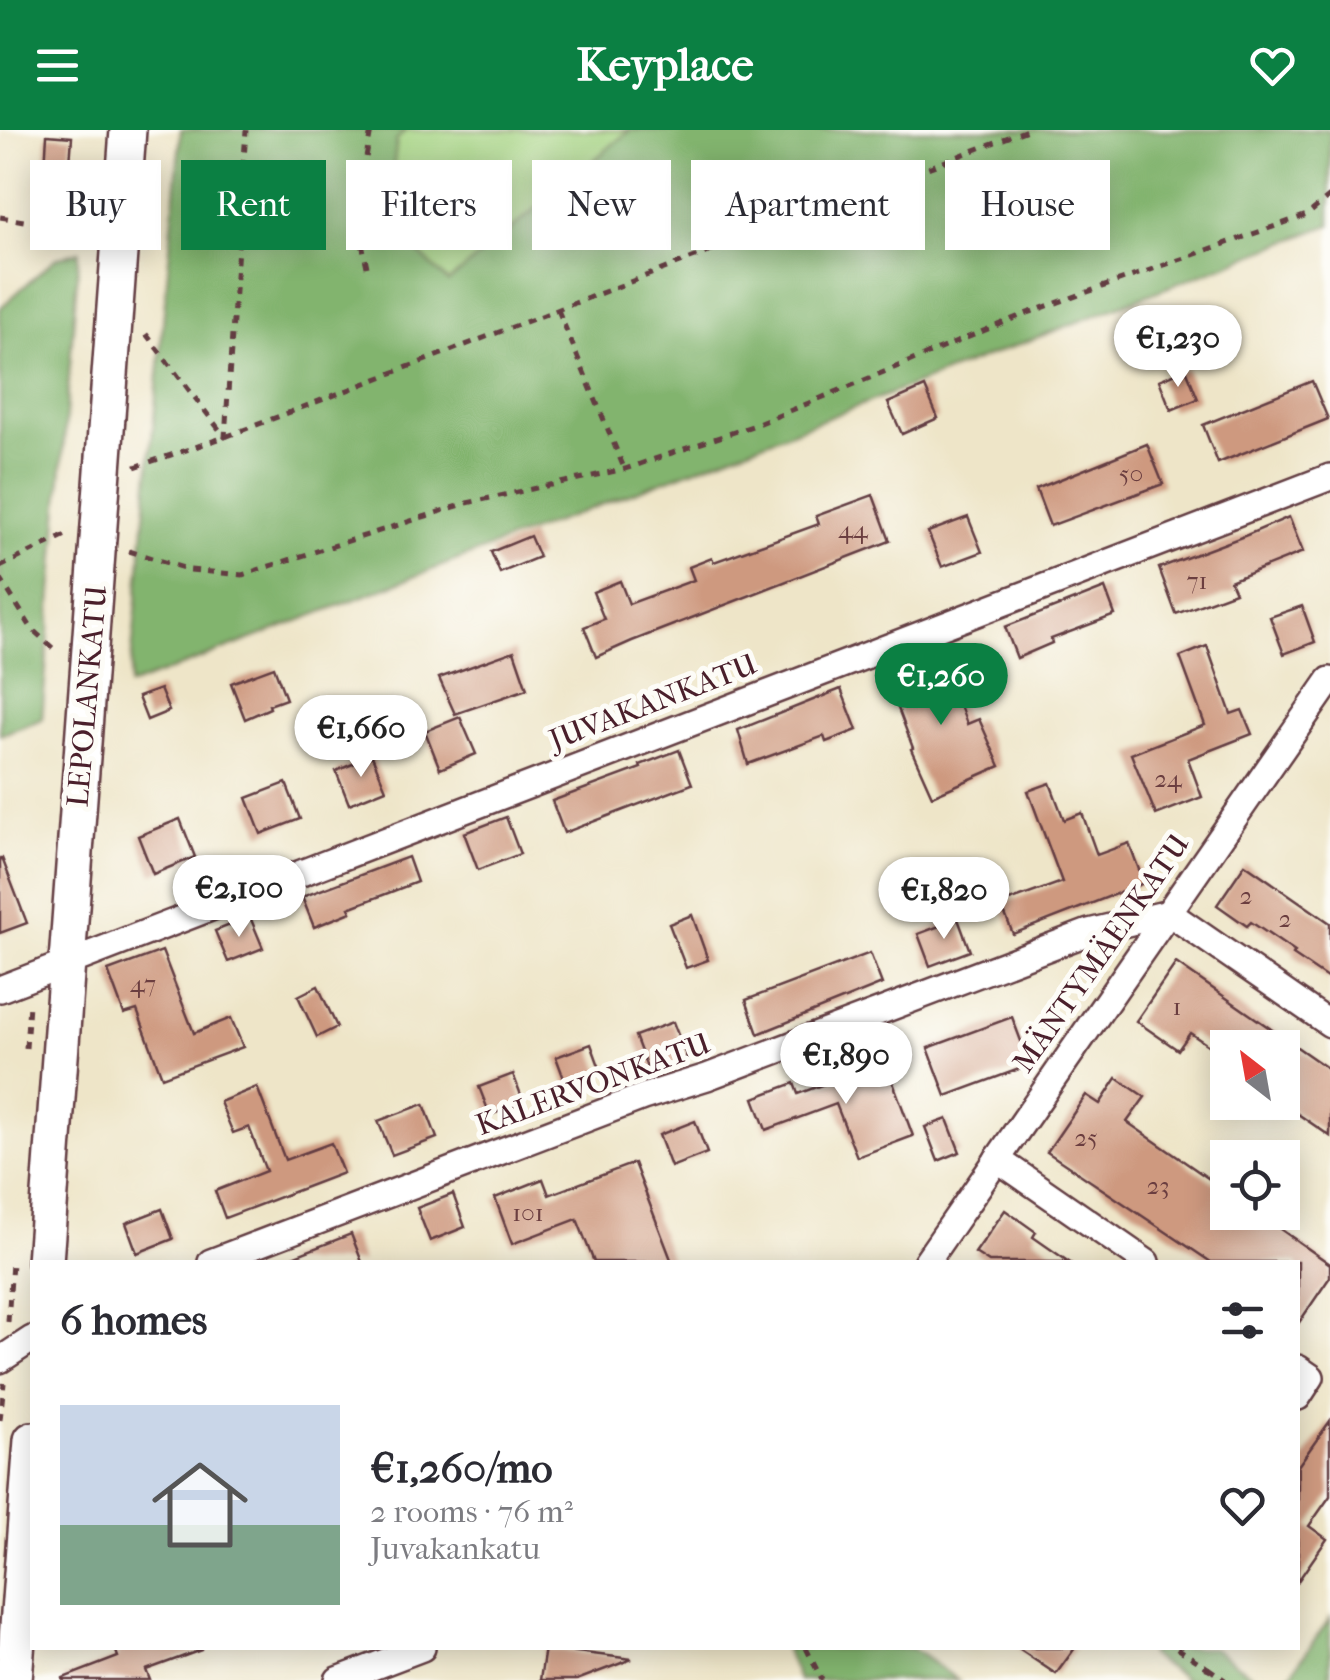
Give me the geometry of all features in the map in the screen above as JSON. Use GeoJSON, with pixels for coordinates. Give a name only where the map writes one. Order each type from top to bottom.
{"type":"FeatureCollection","features":[{"type":"Feature","properties":{"kind":"main road","name":"LEPOLANKATU"},"geometry":{"type":"LineString","coordinates":[[46,1260],[66,963],[83,540],[128,130]]}},
{"type":"Feature","properties":{"kind":"main road"},"geometry":{"type":"LineString","coordinates":[[14,1680],[30,1467]]}},
{"type":"Feature","properties":{"kind":"street","name":"JUVAKANKATU"},"geometry":{"type":"LineString","coordinates":[[0,989],[1330,477]]}},
{"type":"Feature","properties":{"kind":"street","name":"MÄNTYMÄENKATU"},"geometry":{"type":"LineString","coordinates":[[927,1260],[1330,680]]}},
{"type":"Feature","properties":{"kind":"street"},"geometry":{"type":"LineString","coordinates":[[1169,913],[1330,1024]]}},
{"type":"Feature","properties":{"kind":"street","name":"KALERVONKATU"},"geometry":{"type":"LineString","coordinates":[[216,1260],[1089,932],[1169,913]]}},
{"type":"Feature","properties":{"kind":"street"},"geometry":{"type":"LineString","coordinates":[[997,1159],[1143,1260]]}},
{"type":"Feature","properties":{"kind":"street"},"geometry":{"type":"LineString","coordinates":[[0,1360],[30,1340]]}},
{"type":"Feature","properties":{"kind":"street"},"geometry":{"type":"LineString","coordinates":[[1300,1369],[1311,1377],[1300,1393]]}},
{"type":"Feature","properties":{"kind":"street"},"geometry":{"type":"LineString","coordinates":[[338,1680],[417,1650]]}},
{"type":"Feature","properties":{"kind":"path"},"geometry":{"type":"LineString","coordinates":[[225,437],[246,130]]}},
{"type":"Feature","properties":{"kind":"path"},"geometry":{"type":"LineString","coordinates":[[367,267],[356,214],[371,130]]}},
{"type":"Feature","properties":{"kind":"path"},"geometry":{"type":"LineString","coordinates":[[135,467],[225,437],[1027,130]]}},
{"type":"Feature","properties":{"kind":"path"},"geometry":{"type":"LineString","coordinates":[[0,567],[83,540],[190,570],[242,575],[467,502],[625,469],[758,424],[1022,315],[1306,215],[1330,196]]}},
{"type":"Feature","properties":{"kind":"path"},"geometry":{"type":"LineString","coordinates":[[0,217],[30,222]]}},
{"type":"Feature","properties":{"kind":"path"},"geometry":{"type":"LineString","coordinates":[[558,310],[625,469]]}},
{"type":"Feature","properties":{"kind":"path"},"geometry":{"type":"LineString","coordinates":[[146,334],[225,437]]}},
{"type":"Feature","properties":{"kind":"path"},"geometry":{"type":"LineString","coordinates":[[0,578],[32,629],[59,654]]}},
{"type":"Feature","properties":{"kind":"path"},"geometry":{"type":"LineString","coordinates":[[807,1650],[822,1680]]}},
{"type":"Feature","properties":{"kind":"path"},"geometry":{"type":"LineString","coordinates":[[1180,1650],[1225,1680]]}},
{"type":"Feature","properties":{"kind":"path"},"geometry":{"type":"LineString","coordinates":[[1203,1680],[1208,1668]]}},
{"type":"Feature","properties":{"kind":"green space"},"geometry":{"type":"Polygon","coordinates":[[[181,130],[406,130],[397,139],[394,160],[346,160],[346,250],[416,250],[448,282],[486,250],[512,250],[512,229],[532,212],[532,250],[671,250],[671,160],[594,160],[630,130],[1330,130],[1330,225],[129,686],[181,130]]]}},
{"type":"Feature","properties":{"kind":"green space"},"geometry":{"type":"Polygon","coordinates":[[[255,130],[1007,130],[925,161],[691,160],[691,249],[234,422],[246,250],[326,250],[326,160],[253,160],[255,130]]]}},
{"type":"Feature","properties":{"kind":"green space"},"geometry":{"type":"Polygon","coordinates":[[[79,251],[42,719],[0,735],[0,308],[56,258],[79,251]]]}},
{"type":"Feature","properties":{"kind":"green space"},"geometry":{"type":"Polygon","coordinates":[[[1330,1618],[1330,1680],[1287,1680],[1330,1618]]]}},
{"type":"Feature","properties":{"kind":"green space"},"geometry":{"type":"Polygon","coordinates":[[[786,1650],[915,1650],[958,1680],[798,1680],[786,1650]]]}},
{"type":"Feature","properties":{"kind":"green space"},"geometry":{"type":"Polygon","coordinates":[[[1153,1650],[1216,1650],[1259,1680],[1182,1680],[1149,1655],[1153,1650]]]}},
{"type":"Feature","properties":{"kind":"building"},"geometry":{"type":"Polygon","coordinates":[[[47,135],[72,137],[70,160],[45,160],[47,135]]]}},
{"type":"Feature","properties":{"kind":"building"},"geometry":{"type":"Polygon","coordinates":[[[1186,369],[1198,399],[1171,410],[1159,380],[1186,369]]]}},
{"type":"Feature","properties":{"kind":"building"},"geometry":{"type":"Polygon","coordinates":[[[1312,381],[1328,419],[1218,463],[1203,425],[1312,381]]]}},
{"type":"Feature","properties":{"kind":"building"},"geometry":{"type":"Polygon","coordinates":[[[925,387],[938,418],[902,434],[888,403],[925,387]]]}},
{"type":"Feature","properties":{"kind":"building"},"geometry":{"type":"Polygon","coordinates":[[[1147,444],[1163,484],[1050,526],[1036,489],[1147,444]]]}},
{"type":"Feature","properties":{"kind":"building"},"geometry":{"type":"Polygon","coordinates":[[[873,495],[890,541],[596,657],[584,627],[604,619],[593,592],[620,581],[629,604],[694,580],[689,567],[712,558],[714,562],[819,524],[816,516],[873,495]]]}},
{"type":"Feature","properties":{"kind":"building"},"geometry":{"type":"Polygon","coordinates":[[[968,517],[982,552],[942,567],[928,532],[968,517]]]}},
{"type":"Feature","properties":{"kind":"building"},"geometry":{"type":"Polygon","coordinates":[[[1289,517],[1303,552],[1230,581],[1235,592],[1176,614],[1159,568],[1289,517]]]}},
{"type":"Feature","properties":{"kind":"building"},"geometry":{"type":"Polygon","coordinates":[[[530,536],[539,557],[500,573],[491,552],[530,536]]]}},
{"type":"Feature","properties":{"kind":"building"},"geometry":{"type":"Polygon","coordinates":[[[1105,588],[1115,615],[1051,639],[1052,643],[1017,658],[1005,627],[1105,588]]]}},
{"type":"Feature","properties":{"kind":"building"},"geometry":{"type":"Polygon","coordinates":[[[1302,606],[1315,642],[1284,654],[1270,617],[1302,606]]]}},
{"type":"Feature","properties":{"kind":"building"},"geometry":{"type":"Polygon","coordinates":[[[1207,646],[1231,714],[1242,710],[1252,734],[1188,759],[1202,797],[1156,815],[1131,754],[1205,725],[1180,657],[1207,646]]]}},
{"type":"Feature","properties":{"kind":"building"},"geometry":{"type":"Polygon","coordinates":[[[514,651],[527,689],[455,714],[439,678],[514,651]]]}},
{"type":"Feature","properties":{"kind":"building"},"geometry":{"type":"Polygon","coordinates":[[[942,658],[967,724],[979,719],[1000,766],[932,796],[887,679],[942,658]]]}},
{"type":"Feature","properties":{"kind":"building"},"geometry":{"type":"Polygon","coordinates":[[[274,667],[286,699],[245,719],[231,683],[274,667]]]}},
{"type":"Feature","properties":{"kind":"building"},"geometry":{"type":"Polygon","coordinates":[[[160,689],[169,711],[147,720],[138,697],[160,689]]]}},
{"type":"Feature","properties":{"kind":"building"},"geometry":{"type":"Polygon","coordinates":[[[841,689],[857,730],[826,742],[824,736],[748,764],[738,730],[841,689]]]}},
{"type":"Feature","properties":{"kind":"building"},"geometry":{"type":"Polygon","coordinates":[[[460,717],[476,754],[440,769],[425,731],[460,717]]]}},
{"type":"Feature","properties":{"kind":"building"},"geometry":{"type":"Polygon","coordinates":[[[679,750],[692,784],[564,833],[552,801],[679,750]]]}},
{"type":"Feature","properties":{"kind":"building"},"geometry":{"type":"Polygon","coordinates":[[[372,756],[386,789],[349,804],[336,771],[372,756]]]}},
{"type":"Feature","properties":{"kind":"building"},"geometry":{"type":"Polygon","coordinates":[[[286,783],[300,819],[261,834],[247,798],[286,783]]]}},
{"type":"Feature","properties":{"kind":"building"},"geometry":{"type":"Polygon","coordinates":[[[1050,783],[1064,820],[1082,813],[1097,855],[1129,843],[1144,883],[1013,934],[1001,904],[1062,882],[1028,791],[1050,783]]]}},
{"type":"Feature","properties":{"kind":"building"},"geometry":{"type":"Polygon","coordinates":[[[506,817],[520,854],[478,870],[464,833],[506,817]]]}},
{"type":"Feature","properties":{"kind":"building"},"geometry":{"type":"Polygon","coordinates":[[[180,819],[195,857],[153,874],[138,836],[180,819]]]}},
{"type":"Feature","properties":{"kind":"building"},"geometry":{"type":"Polygon","coordinates":[[[408,857],[417,882],[349,908],[351,912],[314,927],[302,897],[408,857]]]}},
{"type":"Feature","properties":{"kind":"building"},"geometry":{"type":"Polygon","coordinates":[[[0,858],[27,923],[0,933],[0,858]]]}},
{"type":"Feature","properties":{"kind":"building"},"geometry":{"type":"Polygon","coordinates":[[[1245,864],[1330,923],[1330,980],[1251,922],[1247,926],[1217,905],[1245,864]]]}},
{"type":"Feature","properties":{"kind":"building"},"geometry":{"type":"Polygon","coordinates":[[[692,915],[708,960],[686,968],[669,924],[692,915]]]}},
{"type":"Feature","properties":{"kind":"building"},"geometry":{"type":"Polygon","coordinates":[[[250,917],[263,948],[228,962],[215,931],[250,917]]]}},
{"type":"Feature","properties":{"kind":"building"},"geometry":{"type":"Polygon","coordinates":[[[958,919],[970,951],[930,966],[918,934],[958,919]]]}},
{"type":"Feature","properties":{"kind":"building"},"geometry":{"type":"Polygon","coordinates":[[[162,951],[194,1033],[231,1018],[243,1047],[162,1077],[137,1010],[124,1014],[108,971],[162,951]]]}},
{"type":"Feature","properties":{"kind":"building"},"geometry":{"type":"Polygon","coordinates":[[[870,953],[882,984],[758,1034],[746,1000],[870,953]]]}},
{"type":"Feature","properties":{"kind":"building"},"geometry":{"type":"Polygon","coordinates":[[[1176,963],[1272,1030],[1210,1030],[1210,1047],[1190,1033],[1178,1050],[1136,1021],[1176,963]]]}},
{"type":"Feature","properties":{"kind":"building"},"geometry":{"type":"Polygon","coordinates":[[[318,986],[337,1027],[317,1037],[298,996],[318,986]]]}},
{"type":"Feature","properties":{"kind":"building"},"geometry":{"type":"Polygon","coordinates":[[[1012,1017],[1030,1065],[946,1096],[928,1048],[1012,1017]]]}},
{"type":"Feature","properties":{"kind":"building"},"geometry":{"type":"Polygon","coordinates":[[[673,1022],[687,1058],[649,1073],[635,1036],[673,1022]]]}},
{"type":"Feature","properties":{"kind":"building"},"geometry":{"type":"Polygon","coordinates":[[[591,1044],[602,1074],[567,1087],[556,1057],[591,1044]]]}},
{"type":"Feature","properties":{"kind":"building"},"geometry":{"type":"Polygon","coordinates":[[[1300,1049],[1330,1070],[1330,1136],[1300,1115],[1300,1049]]]}},
{"type":"Feature","properties":{"kind":"building"},"geometry":{"type":"Polygon","coordinates":[[[885,1061],[913,1136],[857,1157],[836,1104],[766,1130],[754,1098],[794,1083],[798,1094],[885,1061]]]}},
{"type":"Feature","properties":{"kind":"building"},"geometry":{"type":"Polygon","coordinates":[[[513,1074],[524,1103],[490,1115],[479,1087],[513,1074]]]}},
{"type":"Feature","properties":{"kind":"building"},"geometry":{"type":"Polygon","coordinates":[[[1117,1078],[1145,1097],[1127,1122],[1210,1180],[1210,1230],[1282,1230],[1330,1264],[1330,1277],[1300,1321],[1300,1260],[1208,1260],[1047,1152],[1086,1095],[1100,1104],[1117,1078]]]}},
{"type":"Feature","properties":{"kind":"building"},"geometry":{"type":"Polygon","coordinates":[[[257,1087],[285,1160],[331,1143],[343,1173],[225,1218],[215,1191],[266,1171],[249,1127],[233,1133],[220,1102],[257,1087]]]}},
{"type":"Feature","properties":{"kind":"building"},"geometry":{"type":"Polygon","coordinates":[[[424,1104],[437,1138],[392,1155],[378,1121],[424,1104]]]}},
{"type":"Feature","properties":{"kind":"building"},"geometry":{"type":"Polygon","coordinates":[[[947,1119],[960,1152],[938,1161],[925,1127],[947,1119]]]}},
{"type":"Feature","properties":{"kind":"building"},"geometry":{"type":"Polygon","coordinates":[[[695,1121],[707,1153],[671,1167],[659,1135],[695,1121]]]}},
{"type":"Feature","properties":{"kind":"building"},"geometry":{"type":"Polygon","coordinates":[[[634,1163],[671,1260],[593,1260],[577,1219],[512,1244],[495,1198],[543,1179],[549,1195],[634,1163]]]}},
{"type":"Feature","properties":{"kind":"building"},"geometry":{"type":"Polygon","coordinates":[[[453,1194],[465,1227],[430,1241],[417,1208],[453,1194]]]}},
{"type":"Feature","properties":{"kind":"building"},"geometry":{"type":"Polygon","coordinates":[[[162,1209],[173,1239],[137,1253],[126,1223],[162,1209]]]}},
{"type":"Feature","properties":{"kind":"building"},"geometry":{"type":"Polygon","coordinates":[[[1005,1210],[1036,1232],[1033,1237],[1066,1260],[986,1260],[975,1253],[1005,1210]]]}},
{"type":"Feature","properties":{"kind":"building"},"geometry":{"type":"Polygon","coordinates":[[[351,1234],[361,1260],[285,1260],[351,1234]]]}},
{"type":"Feature","properties":{"kind":"building"},"geometry":{"type":"Polygon","coordinates":[[[1330,1421],[1330,1496],[1309,1526],[1327,1539],[1300,1578],[1300,1463],[1330,1421]]]}},
{"type":"Feature","properties":{"kind":"building"},"geometry":{"type":"Polygon","coordinates":[[[116,1650],[201,1650],[146,1670],[150,1680],[63,1680],[118,1657],[116,1650]]]}},
{"type":"Feature","properties":{"kind":"building"},"geometry":{"type":"Polygon","coordinates":[[[545,1650],[632,1659],[577,1680],[540,1680],[545,1650]]]}},
{"type":"Feature","properties":{"kind":"building"},"geometry":{"type":"Polygon","coordinates":[[[1020,1650],[1074,1650],[1056,1674],[1020,1650]]]}}]}
